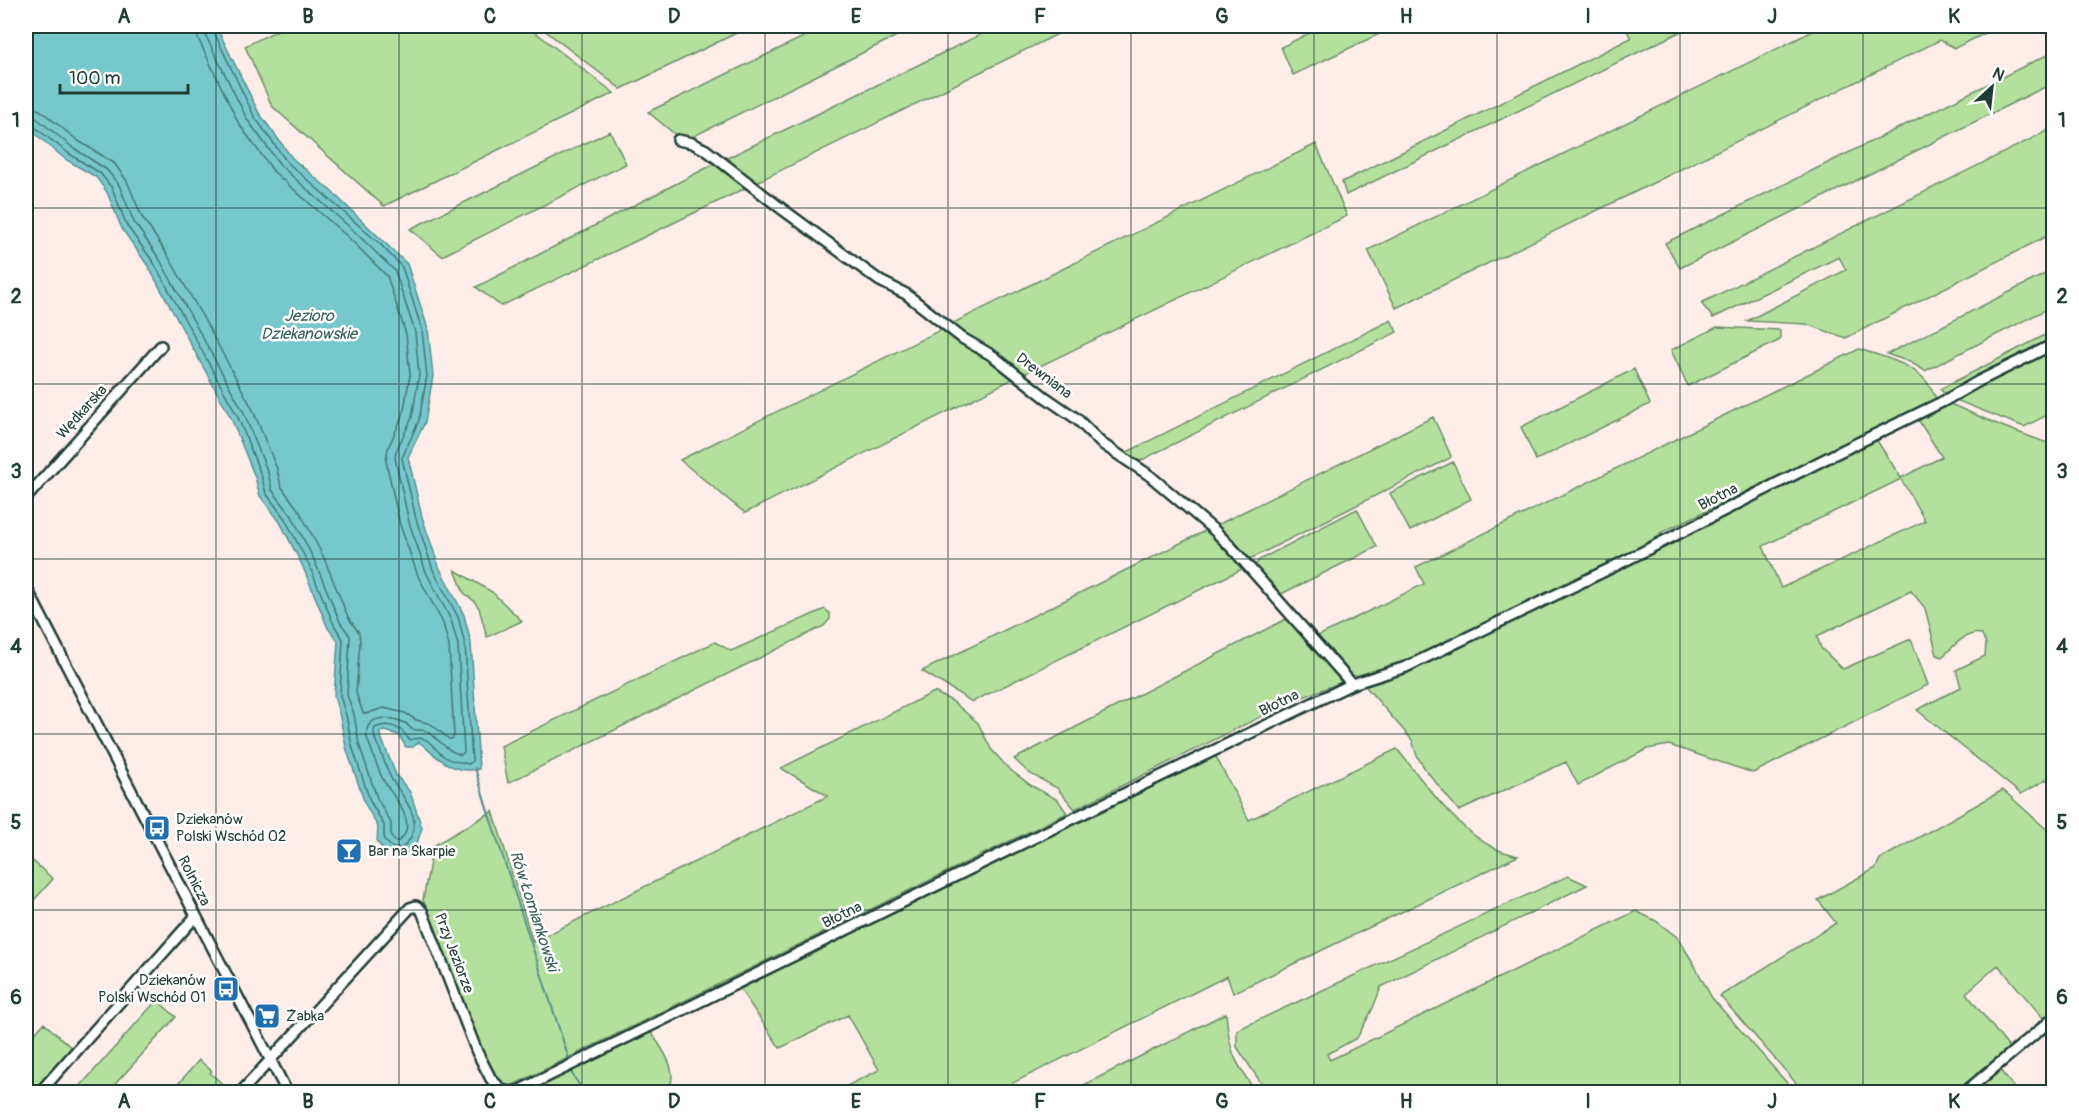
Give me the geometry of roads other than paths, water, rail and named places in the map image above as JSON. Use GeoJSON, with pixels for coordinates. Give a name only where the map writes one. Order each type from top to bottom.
{"type":"FeatureCollection","features":[{"type":"Feature","properties":{"kind":"street","name":"Drewniana"},"geometry":{"type":"LineString","coordinates":[[678,140],[692,143],[706,150],[880,280],[906,294],[962,338],[993,356],[1077,419],[1101,443],[1155,479],[1232,548],[1352,684]]}},
{"type":"Feature","properties":{"kind":"street","name":"Błotna"},"geometry":{"type":"LineString","coordinates":[[518,1091],[1352,684],[1406,667],[1598,574],[2054,344]]}},
{"type":"Feature","properties":{"kind":"street","name":"Wędkarska"},"geometry":{"type":"LineString","coordinates":[[26,498],[161,346]]}},
{"type":"Feature","properties":{"kind":"street","name":"Rolnicza"},"geometry":{"type":"LineString","coordinates":[[26,587],[287,1092]]}},
{"type":"Feature","properties":{"kind":"street","name":"Przy Jeziorze"},"geometry":{"type":"LineString","coordinates":[[270,1060],[410,908],[416,906],[422,911],[477,1052],[491,1079],[502,1090],[518,1091]]}},
{"type":"Feature","properties":{"kind":"street"},"geometry":{"type":"LineString","coordinates":[[40,1092],[195,917]]}},
{"type":"Feature","properties":{"kind":"street"},"geometry":{"type":"LineString","coordinates":[[1965,1092],[2054,1018]]}},
{"type":"Feature","properties":{"kind":"street"},"geometry":{"type":"LineString","coordinates":[[241,1092],[270,1060]]}},
{"type":"Feature","properties":{"kind":"water","name":"Jezioro Dziekanowskie"},"geometry":{"type":"Polygon","coordinates":[[[26,26],[216,26],[259,113],[292,158],[331,191],[407,264],[428,329],[433,376],[425,422],[408,457],[422,517],[439,567],[464,615],[471,643],[479,769],[453,767],[439,759],[419,742],[413,747],[406,747],[399,735],[385,731],[379,732],[396,775],[410,792],[422,828],[417,843],[404,855],[389,852],[377,842],[378,827],[365,804],[346,747],[334,696],[338,641],[328,628],[303,567],[280,522],[260,496],[255,477],[231,418],[148,266],[122,229],[107,192],[96,177],[65,159],[26,126],[26,26]]]}},
{"type":"Feature","properties":{"kind":"waterway","name":"Rów Łomiankowski"},"geometry":{"type":"LineString","coordinates":[[475,768],[569,1059]]}},
{"type":"Feature","properties":{"kind":"waterway","name":"Rów Łomiankowski"},"geometry":{"type":"LineString","coordinates":[[572,1069],[572,1074],[584,1092]]}},
{"type":"Feature","properties":{"kind":"place","name":"Dziekanów Polski Wschód 02"},"geometry":{"type":"Point","coordinates":[157,828]}},
{"type":"Feature","properties":{"kind":"place","name":"Bar na Skarpie"},"geometry":{"type":"Point","coordinates":[349,851]}},
{"type":"Feature","properties":{"kind":"place","name":"Dziekanów Polski Wschód 01"},"geometry":{"type":"Point","coordinates":[226,989]}},
{"type":"Feature","properties":{"kind":"place","name":"Żabka"},"geometry":{"type":"Point","coordinates":[267,1016]}}]}
